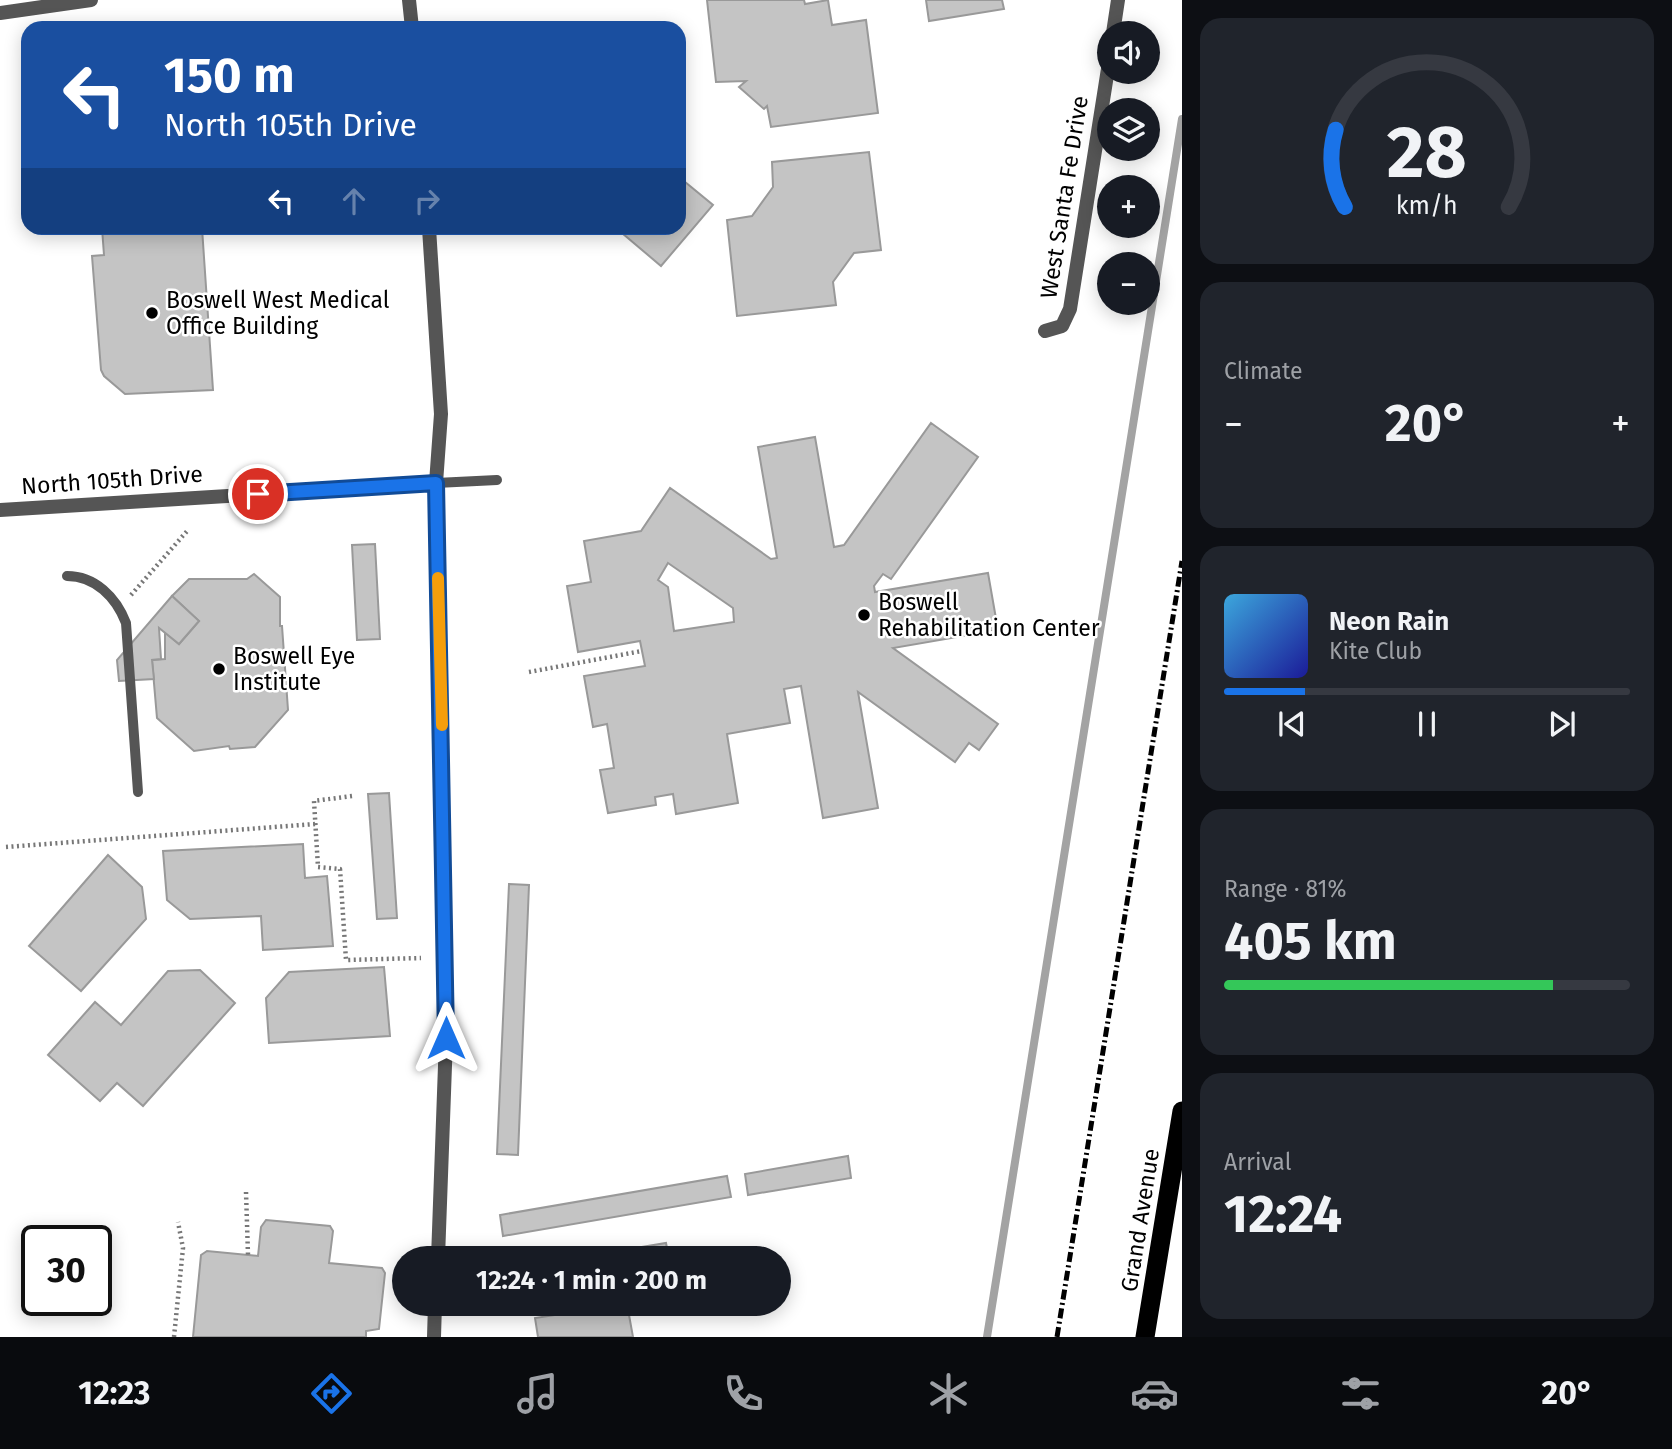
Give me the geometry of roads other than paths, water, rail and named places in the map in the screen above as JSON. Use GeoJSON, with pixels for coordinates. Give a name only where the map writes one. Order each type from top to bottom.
{"type":"FeatureCollection","features":[{"type":"Feature","properties":{"kind":"highway","name":"Grand Avenue"},"geometry":{"type":"LineString","coordinates":[[1146,1337],[1182,1111]]}},
{"type":"Feature","properties":{"kind":"street"},"geometry":{"type":"LineString","coordinates":[[0,13],[91,0]]}},
{"type":"Feature","properties":{"kind":"street"},"geometry":{"type":"LineString","coordinates":[[409,0],[411,21]]}},
{"type":"Feature","properties":{"kind":"street"},"geometry":{"type":"LineString","coordinates":[[1115,21],[1118,0]]}},
{"type":"Feature","properties":{"kind":"street","name":"West Santa Fe Drive"},"geometry":{"type":"LineString","coordinates":[[1045,331],[1062,326],[1068,317],[1105,84]]}},
{"type":"Feature","properties":{"kind":"street"},"geometry":{"type":"LineString","coordinates":[[429,235],[441,414],[436,483],[446,1025],[438,1246]]}},
{"type":"Feature","properties":{"kind":"street","name":"North 105th Drive"},"geometry":{"type":"LineString","coordinates":[[0,510],[436,483]]}},
{"type":"Feature","properties":{"kind":"street"},"geometry":{"type":"LineString","coordinates":[[434,1337],[435,1316]]}},
{"type":"Feature","properties":{"kind":"lane"},"geometry":{"type":"LineString","coordinates":[[436,483],[497,480]]}},
{"type":"Feature","properties":{"kind":"lane"},"geometry":{"type":"LineString","coordinates":[[66,576],[86,578],[94,582],[118,606],[126,623],[138,792]]}},
{"type":"Feature","properties":{"kind":"waterway"},"geometry":{"type":"LineString","coordinates":[[987,1337],[1182,119]]}},
{"type":"Feature","properties":{"kind":"railway"},"geometry":{"type":"LineString","coordinates":[[1057,1337],[1182,561]]}},
{"type":"Feature","properties":{"kind":"place","name":"Boswell West Medical Office Building"},"geometry":{"type":"Point","coordinates":[152,313]}},
{"type":"Feature","properties":{"kind":"place","name":"Boswell Rehabilitation Center"},"geometry":{"type":"Point","coordinates":[864,615]}},
{"type":"Feature","properties":{"kind":"place","name":"Boswell Eye Institute"},"geometry":{"type":"Point","coordinates":[219,669]}}]}
